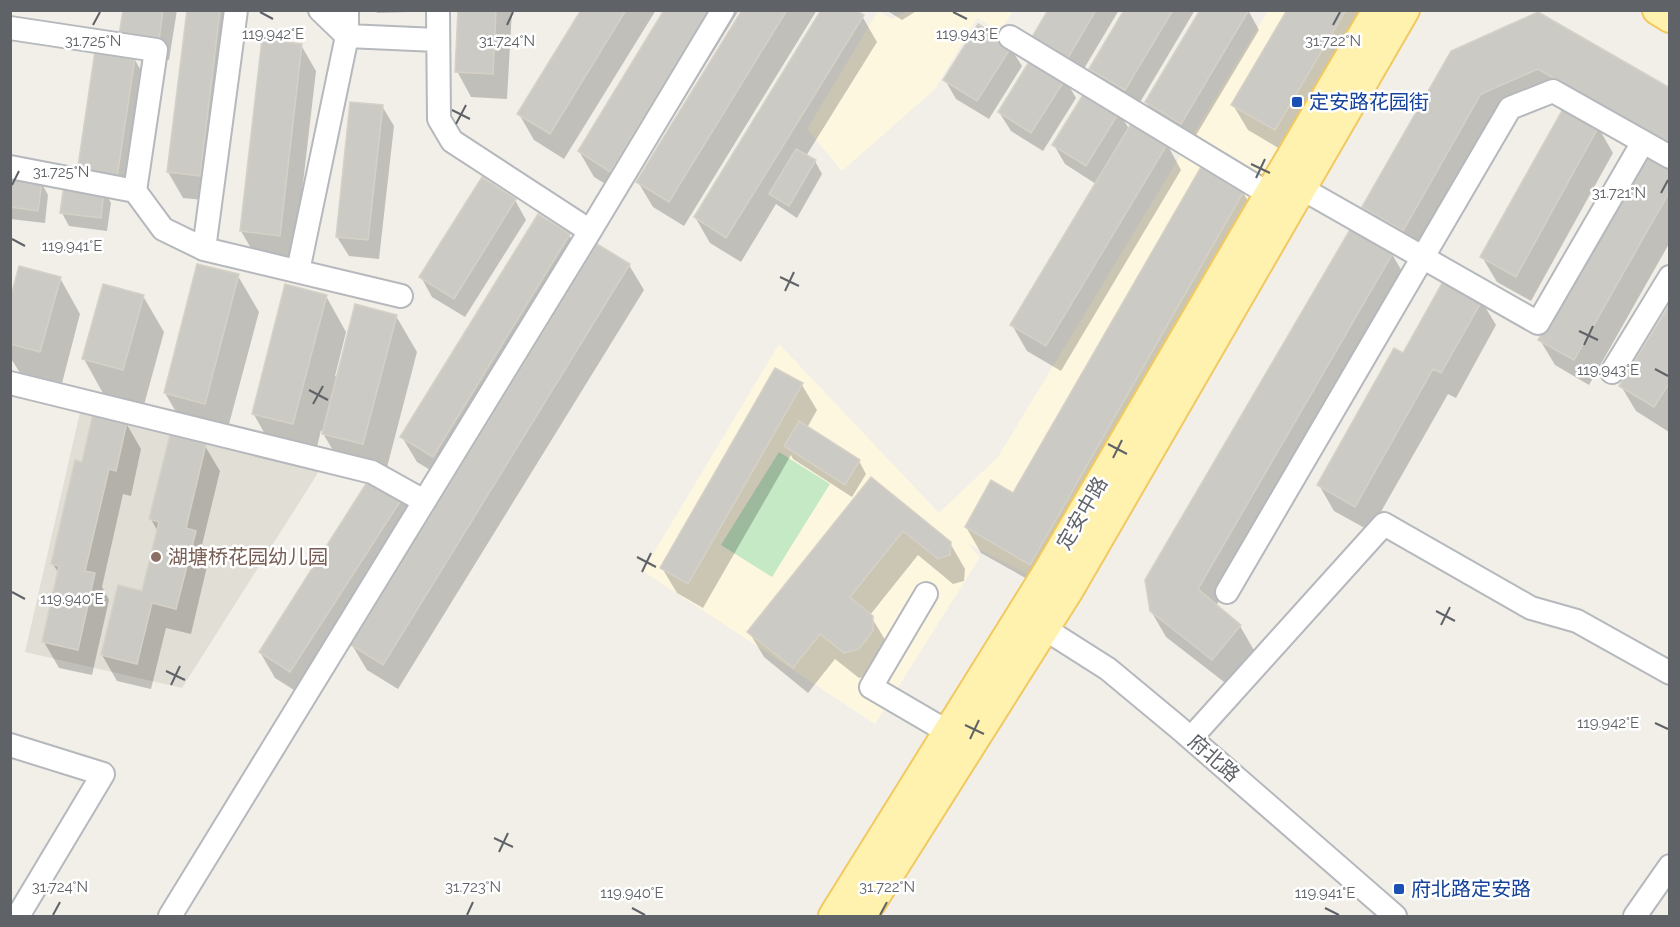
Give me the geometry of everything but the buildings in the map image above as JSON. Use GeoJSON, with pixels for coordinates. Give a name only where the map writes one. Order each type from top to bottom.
{"type":"FeatureCollection","features":[{"type":"Feature","properties":{"kind":"main road","name":"定安中路"},"geometry":{"type":"LineString","coordinates":[[833,916],[948,732],[1033,621],[1269,194],[1377,10]]}},
{"type":"Feature","properties":{"kind":"main road","name":"定安中路"},"geometry":{"type":"LineString","coordinates":[[863,916],[1020,669],[1033,621],[1069,590],[1405,10]]}},
{"type":"Feature","properties":{"kind":"main road"},"geometry":{"type":"LineString","coordinates":[[1657,10],[1670,18]]}},
{"type":"Feature","properties":{"kind":"street"},"geometry":{"type":"LineString","coordinates":[[204,249],[236,10]]}},
{"type":"Feature","properties":{"kind":"street"},"geometry":{"type":"LineString","coordinates":[[320,10],[347,36],[437,40]]}},
{"type":"Feature","properties":{"kind":"street"},"geometry":{"type":"LineString","coordinates":[[298,271],[347,36],[347,10]]}},
{"type":"Feature","properties":{"kind":"street"},"geometry":{"type":"LineString","coordinates":[[438,10],[439,119],[452,141],[590,231]]}},
{"type":"Feature","properties":{"kind":"street"},"geometry":{"type":"LineString","coordinates":[[170,916],[723,10]]}},
{"type":"Feature","properties":{"kind":"street"},"geometry":{"type":"LineString","coordinates":[[10,28],[156,50],[135,190]]}},
{"type":"Feature","properties":{"kind":"street"},"geometry":{"type":"LineString","coordinates":[[1010,37],[1269,194]]}},
{"type":"Feature","properties":{"kind":"street"},"geometry":{"type":"LineString","coordinates":[[1227,592],[1509,108],[1553,91],[1670,157]]}},
{"type":"Feature","properties":{"kind":"street"},"geometry":{"type":"LineString","coordinates":[[1302,188],[1538,323],[1642,142]]}},
{"type":"Feature","properties":{"kind":"street"},"geometry":{"type":"LineString","coordinates":[[10,167],[135,190],[164,229],[204,249],[401,296]]}},
{"type":"Feature","properties":{"kind":"street"},"geometry":{"type":"LineString","coordinates":[[1612,372],[1670,277]]}},
{"type":"Feature","properties":{"kind":"street"},"geometry":{"type":"LineString","coordinates":[[10,383],[372,472],[424,501]]}},
{"type":"Feature","properties":{"kind":"street"},"geometry":{"type":"LineString","coordinates":[[1191,738],[1384,524],[1531,608],[1577,621],[1670,673]]}},
{"type":"Feature","properties":{"kind":"street"},"geometry":{"type":"LineString","coordinates":[[926,594],[871,687],[948,732]]}},
{"type":"Feature","properties":{"kind":"street","name":"府北路"},"geometry":{"type":"LineString","coordinates":[[1033,621],[1108,669],[1191,738],[1395,916]]}},
{"type":"Feature","properties":{"kind":"street"},"geometry":{"type":"LineString","coordinates":[[10,745],[103,774],[18,916]]}},
{"type":"Feature","properties":{"kind":"street"},"geometry":{"type":"LineString","coordinates":[[1635,916],[1670,866]]}},
{"type":"Feature","properties":{"kind":"shaded area"},"geometry":{"type":"Polygon","coordinates":[[[878,11],[892,19],[907,11],[1013,11],[1000,31],[977,18],[935,89],[842,171],[807,129],[878,11]]]}},
{"type":"Feature","properties":{"kind":"shaded area"},"geometry":{"type":"Polygon","coordinates":[[[1268,11],[1362,11],[1027,574],[967,543],[980,557],[875,724],[643,571],[779,344],[939,513],[998,457],[1268,11]]]}},
{"type":"Feature","properties":{"kind":"shaded area","name":"湖塘桥花园幼儿园"},"geometry":{"type":"Polygon","coordinates":[[[81,408],[321,468],[182,688],[25,652],[81,408]]]}},
{"type":"Feature","properties":{"kind":"green space"},"geometry":{"type":"Polygon","coordinates":[[[779,452],[830,484],[772,577],[721,545],[779,452]]]}},
{"type":"Feature","properties":{"kind":"place","name":"定安路花园街"},"geometry":{"type":"Point","coordinates":[1297,102]}},
{"type":"Feature","properties":{"kind":"place","name":"湖塘桥花园幼儿园"},"geometry":{"type":"Point","coordinates":[156,557]}},
{"type":"Feature","properties":{"kind":"place","name":"府北路定安路"},"geometry":{"type":"Point","coordinates":[1399,889]}}]}
